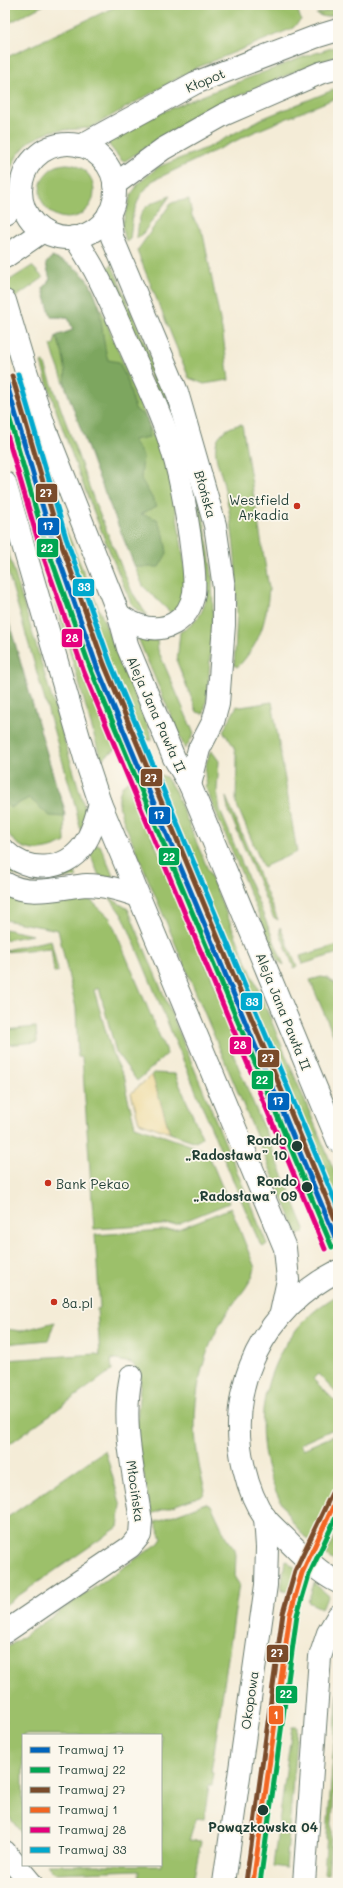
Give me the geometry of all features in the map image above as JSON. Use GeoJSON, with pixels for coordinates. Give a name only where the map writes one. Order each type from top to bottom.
{"type":"FeatureCollection","features":[{"type":"Feature","properties":{"kind":"main road","name":"Kłopot"},"geometry":{"type":"LineString","coordinates":[[80,146],[195,83],[315,37],[338,30]]}},
{"type":"Feature","properties":{"kind":"main road"},"geometry":{"type":"LineString","coordinates":[[114,185],[163,149],[223,115],[320,73],[338,68]]}},
{"type":"Feature","properties":{"kind":"main road"},"geometry":{"type":"LineString","coordinates":[[64,144],[80,146],[93,151],[103,160],[110,172],[114,185],[114,199],[109,213],[101,224],[89,233],[74,238],[58,237],[43,231],[33,223],[26,212],[13,206],[26,169],[36,156],[49,148],[64,144]]}},
{"type":"Feature","properties":{"kind":"main road","name":"Błońska"},"geometry":{"type":"LineString","coordinates":[[109,213],[112,236],[177,392],[215,525],[220,548],[224,588],[224,625],[218,704],[213,722],[199,749],[190,785]]}},
{"type":"Feature","properties":{"kind":"main road"},"geometry":{"type":"LineString","coordinates":[[5,257],[43,231]]}},
{"type":"Feature","properties":{"kind":"main road","name":"Błońska"},"geometry":{"type":"LineString","coordinates":[[74,238],[95,269],[169,439],[182,484],[194,571],[194,592],[189,609],[182,619],[174,624],[162,628],[152,628],[138,625],[119,616]]}},
{"type":"Feature","properties":{"kind":"main road","name":"Aleja Jana Pawła II"},"geometry":{"type":"LineString","coordinates":[[5,301],[25,368],[70,494],[119,616],[128,648],[174,758],[190,785],[338,1141]]}},
{"type":"Feature","properties":{"kind":"main road"},"geometry":{"type":"LineString","coordinates":[[5,483],[85,758],[100,803],[285,1248],[288,1280],[281,1313]]}},
{"type":"Feature","properties":{"kind":"main road"},"geometry":{"type":"LineString","coordinates":[[5,851],[15,861],[38,867],[54,866],[66,861],[74,856],[85,842],[94,825],[100,803]]}},
{"type":"Feature","properties":{"kind":"main road"},"geometry":{"type":"LineString","coordinates":[[5,883],[25,890],[100,886],[117,889],[138,896]]}},
{"type":"Feature","properties":{"kind":"main road"},"geometry":{"type":"LineString","coordinates":[[338,1271],[302,1293],[281,1313],[266,1333],[252,1360],[243,1389],[239,1413],[239,1437],[245,1473],[254,1496],[265,1517],[308,1560],[329,1577],[338,1582]]}},
{"type":"Feature","properties":{"kind":"main road","name":"Młocińska"},"geometry":{"type":"LineString","coordinates":[[5,1632],[130,1547],[136,1542],[140,1535],[141,1521],[127,1424],[127,1400],[131,1376]]}},
{"type":"Feature","properties":{"kind":"main road","name":"Okopowa"},"geometry":{"type":"LineString","coordinates":[[224,1883],[266,1588],[268,1555],[265,1517]]}},
{"type":"Feature","properties":{"kind":"main road"},"geometry":{"type":"LineString","coordinates":[[304,1883],[320,1657],[328,1633],[338,1616]]}},
{"type":"Feature","properties":{"kind":"main road"},"geometry":{"type":"LineString","coordinates":[[5,1852],[31,1883]]}},
{"type":"Feature","properties":{"kind":"green space"},"geometry":{"type":"Polygon","coordinates":[[[5,5],[44,5],[5,25],[5,5]]]}},
{"type":"Feature","properties":{"kind":"green space"},"geometry":{"type":"Polygon","coordinates":[[[119,5],[296,5],[301,20],[293,28],[194,69],[90,128],[52,131],[30,141],[17,156],[5,183],[5,58],[119,5]]]}},
{"type":"Feature","properties":{"kind":"green space"},"geometry":{"type":"Polygon","coordinates":[[[338,8],[338,14],[325,17],[316,14],[338,8]]]}},
{"type":"Feature","properties":{"kind":"green space"},"geometry":{"type":"Polygon","coordinates":[[[338,46],[338,56],[282,77],[228,101],[175,129],[125,161],[122,161],[109,145],[109,141],[160,113],[303,57],[338,46]]]}},
{"type":"Feature","properties":{"kind":"green space"},"geometry":{"type":"Polygon","coordinates":[[[338,88],[338,97],[254,132],[152,181],[140,196],[133,214],[130,239],[126,242],[122,225],[131,195],[138,184],[158,167],[209,147],[261,119],[338,88]]]}},
{"type":"Feature","properties":{"kind":"green space"},"geometry":{"type":"Polygon","coordinates":[[[62,164],[72,164],[82,168],[90,176],[94,186],[94,196],[90,206],[82,214],[72,218],[62,218],[52,214],[44,206],[40,196],[40,186],[44,176],[52,168],[62,164]]]}},
{"type":"Feature","properties":{"kind":"green space"},"geometry":{"type":"Polygon","coordinates":[[[170,196],[141,236],[137,238],[139,220],[144,210],[153,203],[170,196]]]}},
{"type":"Feature","properties":{"kind":"green space"},"geometry":{"type":"Polygon","coordinates":[[[189,199],[192,216],[203,234],[223,335],[229,380],[204,384],[189,378],[137,251],[171,203],[189,199]]]}},
{"type":"Feature","properties":{"kind":"green space"},"geometry":{"type":"Polygon","coordinates":[[[52,257],[72,266],[90,283],[165,463],[171,481],[187,578],[182,604],[171,613],[143,586],[95,468],[55,358],[51,345],[54,344],[56,336],[73,330],[68,317],[51,317],[43,289],[50,279],[46,263],[52,257]]]}},
{"type":"Feature","properties":{"kind":"green space"},"geometry":{"type":"Polygon","coordinates":[[[52,257],[72,266],[83,275],[91,285],[99,308],[108,360],[119,362],[128,382],[135,409],[147,418],[149,437],[133,440],[143,456],[141,479],[157,506],[141,514],[157,519],[164,535],[167,553],[159,567],[135,567],[95,468],[65,385],[64,360],[56,336],[73,330],[68,317],[51,317],[43,289],[50,279],[46,263],[52,257]]]}},
{"type":"Feature","properties":{"kind":"green space"},"geometry":{"type":"Polygon","coordinates":[[[112,265],[183,435],[201,498],[212,574],[213,606],[208,692],[204,714],[197,712],[177,662],[180,632],[192,624],[198,617],[205,603],[207,573],[203,535],[188,467],[106,269],[112,265]]]}},
{"type":"Feature","properties":{"kind":"green space"},"geometry":{"type":"Polygon","coordinates":[[[32,266],[43,278],[5,305],[5,283],[32,266]]]}},
{"type":"Feature","properties":{"kind":"green space"},"geometry":{"type":"Polygon","coordinates":[[[44,362],[95,503],[132,592],[147,615],[137,610],[131,603],[83,484],[61,424],[41,363],[44,362]]]}},
{"type":"Feature","properties":{"kind":"green space"},"geometry":{"type":"Polygon","coordinates":[[[23,416],[53,499],[151,734],[151,740],[133,742],[88,628],[69,575],[22,417],[23,416]]]}},
{"type":"Feature","properties":{"kind":"green space"},"geometry":{"type":"Polygon","coordinates":[[[242,424],[269,588],[263,624],[257,640],[244,660],[237,667],[234,665],[237,594],[235,558],[230,518],[216,450],[217,440],[225,430],[242,424]]]}},
{"type":"Feature","properties":{"kind":"green space"},"geometry":{"type":"Polygon","coordinates":[[[5,541],[86,813],[81,832],[74,801],[5,562],[5,541]]]}},
{"type":"Feature","properties":{"kind":"green space"},"geometry":{"type":"Polygon","coordinates":[[[41,551],[65,619],[116,749],[103,758],[100,756],[41,551]]]}},
{"type":"Feature","properties":{"kind":"green space"},"geometry":{"type":"Polygon","coordinates":[[[5,609],[56,785],[64,807],[65,842],[47,849],[39,850],[22,847],[15,842],[5,826],[5,609]]]}},
{"type":"Feature","properties":{"kind":"green space"},"geometry":{"type":"Polygon","coordinates":[[[5,609],[56,785],[64,807],[65,817],[50,816],[29,798],[10,808],[5,803],[5,609]]]}},
{"type":"Feature","properties":{"kind":"green space"},"geometry":{"type":"Polygon","coordinates":[[[138,638],[157,640],[158,650],[194,734],[185,749],[138,638]]]}},
{"type":"Feature","properties":{"kind":"green space"},"geometry":{"type":"Polygon","coordinates":[[[272,702],[297,852],[263,867],[236,803],[237,758],[233,745],[223,731],[237,706],[241,707],[272,702]]]}},
{"type":"Feature","properties":{"kind":"green space"},"geometry":{"type":"Polygon","coordinates":[[[211,750],[219,761],[217,790],[220,810],[284,965],[278,961],[205,786],[207,785],[205,775],[206,767],[211,750]]]}},
{"type":"Feature","properties":{"kind":"green space"},"geometry":{"type":"Polygon","coordinates":[[[152,772],[166,777],[175,791],[338,1180],[338,1207],[318,1162],[318,1152],[311,1135],[303,1126],[271,1051],[263,1054],[254,1033],[146,773],[152,772]]]}},
{"type":"Feature","properties":{"kind":"green space"},"geometry":{"type":"Polygon","coordinates":[[[128,780],[238,1040],[229,1044],[305,1229],[304,1232],[298,1235],[122,817],[119,797],[121,788],[128,780]]]}},
{"type":"Feature","properties":{"kind":"green space"},"geometry":{"type":"Polygon","coordinates":[[[226,797],[278,920],[273,917],[228,809],[226,797]]]}},
{"type":"Feature","properties":{"kind":"green space"},"geometry":{"type":"Polygon","coordinates":[[[95,845],[100,845],[113,876],[112,878],[99,876],[90,853],[95,845]]]}},
{"type":"Feature","properties":{"kind":"green space"},"geometry":{"type":"Polygon","coordinates":[[[5,865],[72,868],[77,877],[32,881],[5,871],[5,865]]]}},
{"type":"Feature","properties":{"kind":"green space"},"geometry":{"type":"Polygon","coordinates":[[[5,894],[46,901],[87,897],[110,918],[167,1054],[137,1081],[116,1052],[99,988],[94,990],[112,1053],[125,1079],[126,1091],[135,1126],[207,1151],[229,1203],[177,1224],[94,1229],[82,1057],[78,1057],[76,1008],[58,930],[5,920],[5,894]]]}},
{"type":"Feature","properties":{"kind":"green space"},"geometry":{"type":"Polygon","coordinates":[[[109,897],[128,909],[267,1244],[264,1246],[260,1244],[245,1209],[124,918],[109,897]]]}},
{"type":"Feature","properties":{"kind":"green space"},"geometry":{"type":"Polygon","coordinates":[[[280,927],[297,966],[294,968],[280,933],[280,927]]]}},
{"type":"Feature","properties":{"kind":"green space"},"geometry":{"type":"Polygon","coordinates":[[[5,929],[32,935],[5,940],[5,929]]]}},
{"type":"Feature","properties":{"kind":"green space"},"geometry":{"type":"Polygon","coordinates":[[[51,940],[58,972],[54,972],[51,948],[5,952],[5,950],[51,940]]]}},
{"type":"Feature","properties":{"kind":"green space"},"geometry":{"type":"Polygon","coordinates":[[[338,945],[338,953],[303,964],[300,956],[338,945]]]}},
{"type":"Feature","properties":{"kind":"green space"},"geometry":{"type":"Polygon","coordinates":[[[321,977],[327,978],[338,985],[338,1046],[310,980],[321,977]]]}},
{"type":"Feature","properties":{"kind":"green space"},"geometry":{"type":"Polygon","coordinates":[[[36,1027],[37,1042],[5,1045],[5,1030],[36,1027]]]}},
{"type":"Feature","properties":{"kind":"green space"},"geometry":{"type":"Polygon","coordinates":[[[153,1073],[175,1074],[202,1137],[196,1142],[170,1133],[152,1075],[153,1073]]]}},
{"type":"Feature","properties":{"kind":"green space"},"geometry":{"type":"Polygon","coordinates":[[[231,1208],[255,1268],[250,1282],[223,1319],[213,1339],[199,1381],[195,1425],[196,1447],[205,1490],[203,1495],[151,1514],[136,1431],[141,1376],[132,1363],[111,1359],[112,1370],[5,1447],[5,1360],[96,1354],[100,1356],[97,1309],[100,1308],[95,1235],[178,1229],[231,1208]]]}},
{"type":"Feature","properties":{"kind":"green space"},"geometry":{"type":"Polygon","coordinates":[[[338,1295],[338,1395],[318,1374],[313,1379],[338,1404],[338,1427],[300,1444],[303,1449],[338,1434],[338,1487],[310,1542],[296,1527],[285,1510],[268,1470],[263,1441],[263,1412],[268,1384],[278,1358],[293,1333],[313,1312],[338,1295]]]}},
{"type":"Feature","properties":{"kind":"green space"},"geometry":{"type":"Polygon","coordinates":[[[55,1322],[48,1340],[5,1344],[5,1329],[21,1331],[55,1322]]]}},
{"type":"Feature","properties":{"kind":"green space"},"geometry":{"type":"Polygon","coordinates":[[[105,1450],[121,1506],[118,1527],[5,1605],[5,1519],[105,1450]]]}},
{"type":"Feature","properties":{"kind":"green space"},"geometry":{"type":"Polygon","coordinates":[[[206,1503],[211,1505],[226,1537],[235,1549],[236,1555],[235,1578],[239,1584],[211,1772],[214,1773],[212,1785],[209,1785],[204,1819],[196,1818],[189,1840],[201,1841],[193,1882],[140,1883],[139,1870],[54,1873],[48,1866],[162,1866],[162,1734],[22,1734],[22,1834],[5,1812],[5,1649],[159,1543],[162,1538],[155,1522],[206,1503]]]}},
{"type":"Feature","properties":{"kind":"green space"},"geometry":{"type":"Polygon","coordinates":[[[338,1529],[338,1564],[325,1555],[338,1529]]]}},
{"type":"Feature","properties":{"kind":"green space"},"geometry":{"type":"Polygon","coordinates":[[[285,1560],[298,1570],[290,1593],[281,1590],[285,1560]]]}},
{"type":"Feature","properties":{"kind":"green space"},"geometry":{"type":"Polygon","coordinates":[[[314,1583],[329,1596],[321,1608],[308,1602],[314,1583]]]}},
{"type":"Feature","properties":{"kind":"green space"},"geometry":{"type":"Polygon","coordinates":[[[338,1692],[338,1741],[328,1874],[324,1874],[338,1692]]]}},
{"type":"Feature","properties":{"kind":"green space"},"geometry":{"type":"Polygon","coordinates":[[[292,1727],[297,1727],[286,1868],[273,1866],[292,1727]]]}},
{"type":"Feature","properties":{"kind":"sand"},"geometry":{"type":"Polygon","coordinates":[[[152,1075],[170,1133],[139,1122],[131,1093],[152,1075]]]}},
{"type":"Feature","properties":{"kind":"tram line","name":"33"},"geometry":{"type":"LineString","coordinates":[[18,374],[66,538],[110,662],[338,1208]]}},
{"type":"Feature","properties":{"kind":"tram line","name":"27"},"geometry":{"type":"LineString","coordinates":[[12,376],[60,540],[104,664],[338,1226]]}},
{"type":"Feature","properties":{"kind":"tram line","name":"17"},"geometry":{"type":"LineString","coordinates":[[5,378],[53,542],[97,667],[338,1244]]}},
{"type":"Feature","properties":{"kind":"tram line","name":"22"},"geometry":{"type":"LineString","coordinates":[[5,403],[46,544],[91,670],[332,1247]]}},
{"type":"Feature","properties":{"kind":"tram line","name":"28"},"geometry":{"type":"LineString","coordinates":[[5,428],[40,547],[84,672],[325,1249]]}},
{"type":"Feature","properties":{"kind":"tram line","name":"27"},"geometry":{"type":"LineString","coordinates":[[246,1882],[283,1613],[295,1571],[332,1493]]}},
{"type":"Feature","properties":{"kind":"tram line","name":"1"},"geometry":{"type":"LineString","coordinates":[[253,1883],[290,1614],[302,1573],[338,1496]]}},
{"type":"Feature","properties":{"kind":"tram line","name":"22"},"geometry":{"type":"LineString","coordinates":[[260,1883],[297,1615],[309,1575],[338,1513]]}},
{"type":"Feature","properties":{"kind":"place","name":"Westfield Arkadia"},"geometry":{"type":"Point","coordinates":[297,506]}},
{"type":"Feature","properties":{"kind":"place","name":"Rondo „Radosława” 10"},"geometry":{"type":"Point","coordinates":[297,1146]}},
{"type":"Feature","properties":{"kind":"place","name":"Bank Pekao"},"geometry":{"type":"Point","coordinates":[48,1183]}},
{"type":"Feature","properties":{"kind":"place","name":"Rondo „Radosława” 09"},"geometry":{"type":"Point","coordinates":[307,1187]}},
{"type":"Feature","properties":{"kind":"place","name":"8a.pl"},"geometry":{"type":"Point","coordinates":[54,1302]}},
{"type":"Feature","properties":{"kind":"place","name":"Powązkowska 04"},"geometry":{"type":"Point","coordinates":[263,1810]}}]}
